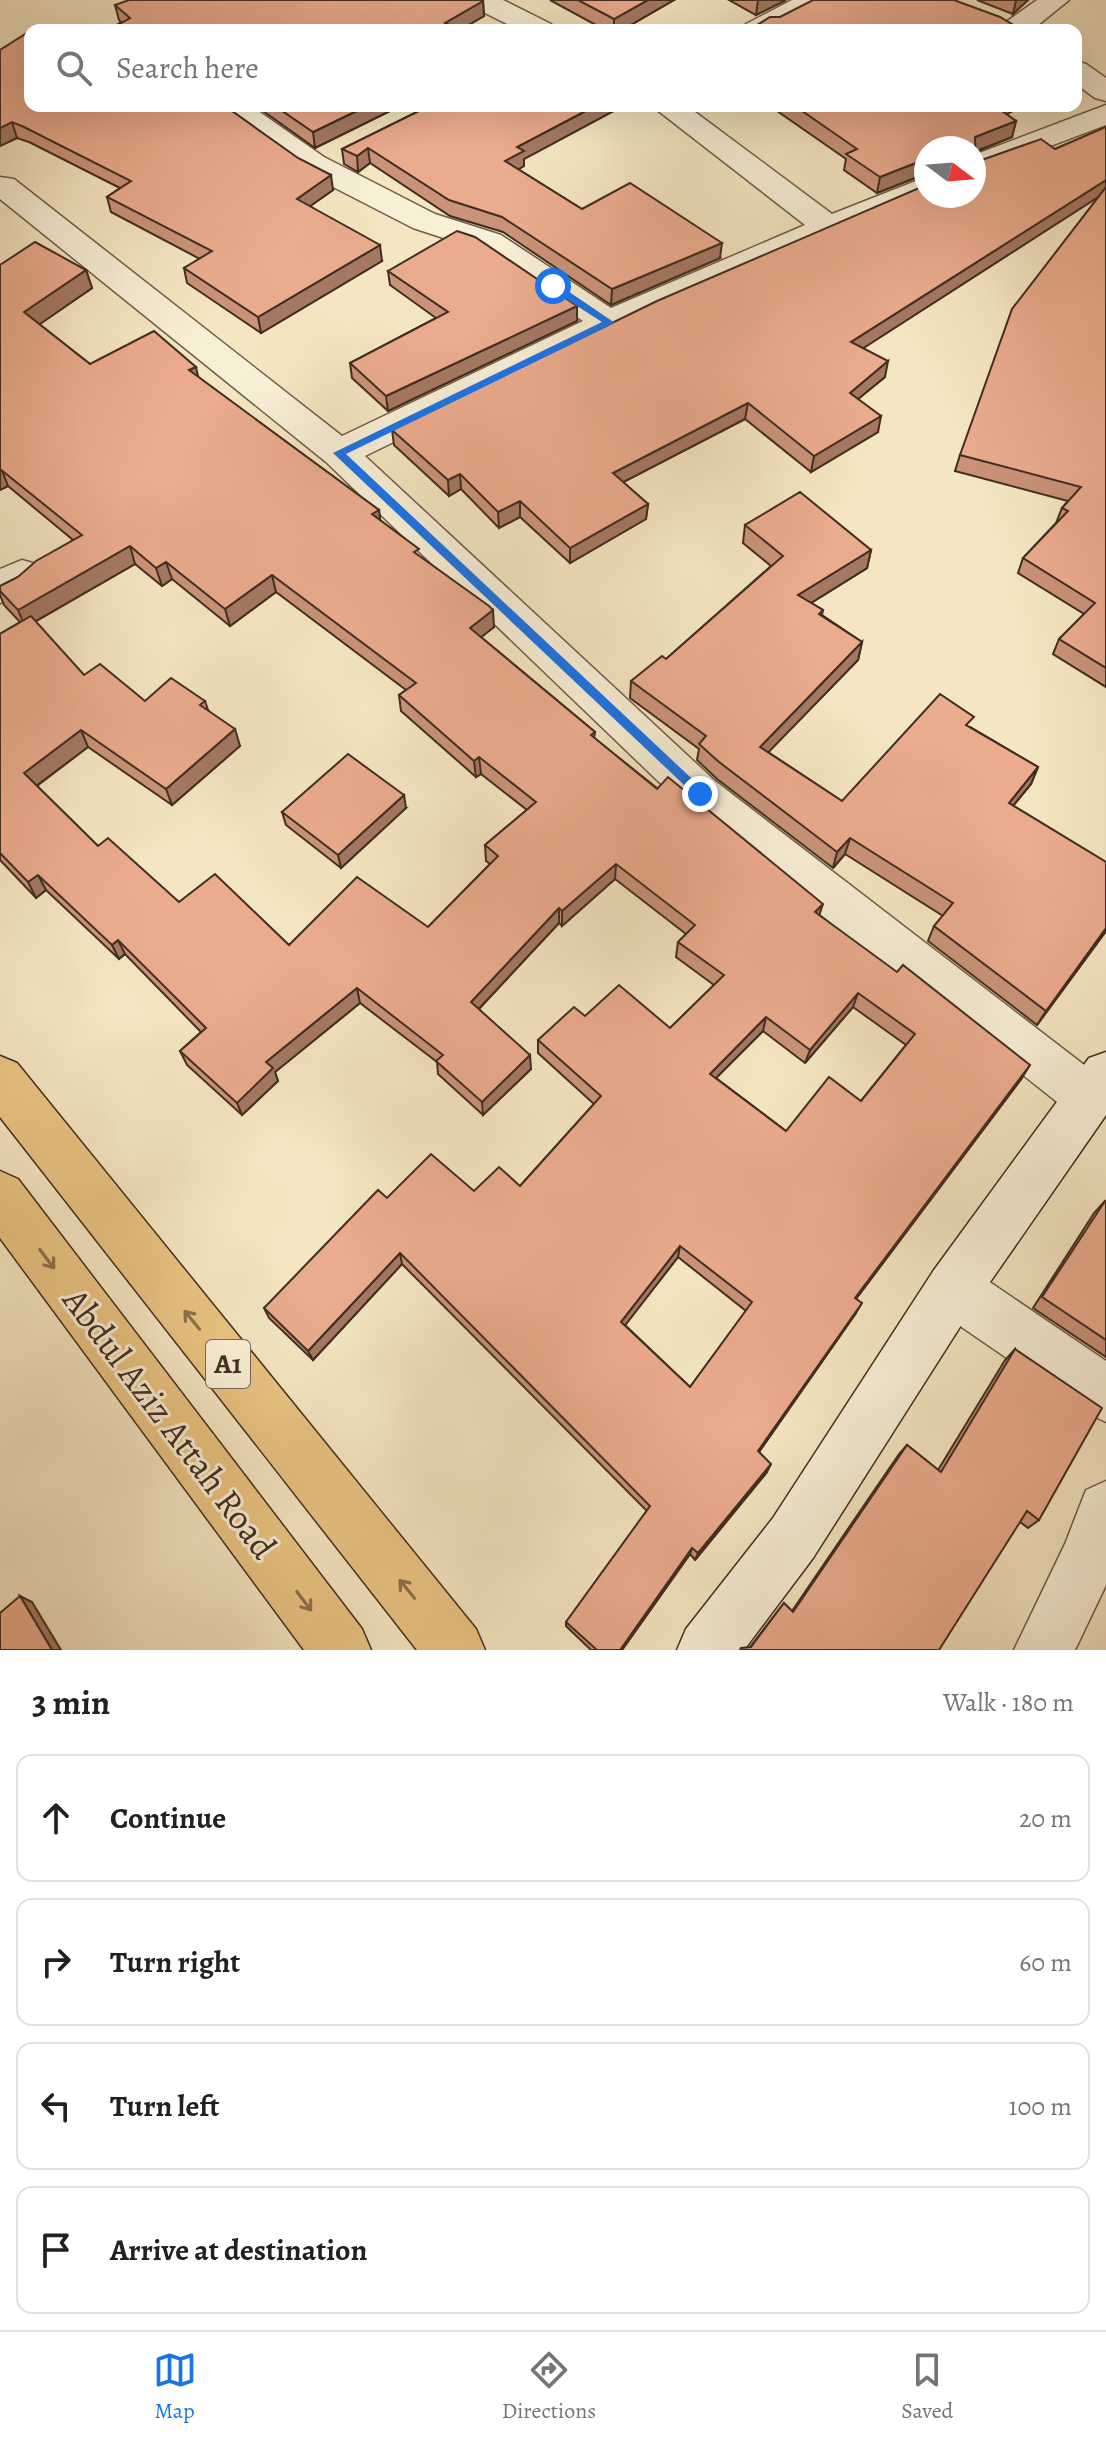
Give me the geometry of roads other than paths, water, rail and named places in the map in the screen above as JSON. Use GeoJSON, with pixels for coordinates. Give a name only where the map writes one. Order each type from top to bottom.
{"type":"FeatureCollection","features":[{"type":"Feature","properties":{"kind":"highway","name":"A1"},"geometry":{"type":"LineString","coordinates":[[0,1079],[455,1650]]}},
{"type":"Feature","properties":{"kind":"highway","name":"Abdul Aziz Attah Road"},"geometry":{"type":"LineString","coordinates":[[0,1196],[341,1650]]}},
{"type":"Feature","properties":{"kind":"street"},"geometry":{"type":"LineString","coordinates":[[481,0],[529,24]]}},
{"type":"Feature","properties":{"kind":"street"},"geometry":{"type":"LineString","coordinates":[[767,24],[813,0]]}},
{"type":"Feature","properties":{"kind":"street"},"geometry":{"type":"LineString","coordinates":[[1011,24],[1055,0]]}},
{"type":"Feature","properties":{"kind":"street"},"geometry":{"type":"LineString","coordinates":[[1082,74],[1106,92]]}},
{"type":"Feature","properties":{"kind":"street"},"geometry":{"type":"LineString","coordinates":[[239,112],[313,164],[424,221],[489,242],[610,323]]}},
{"type":"Feature","properties":{"kind":"street"},"geometry":{"type":"LineString","coordinates":[[676,112],[717,140],[828,227]]}},
{"type":"Feature","properties":{"kind":"street"},"geometry":{"type":"LineString","coordinates":[[986,161],[1106,114]]}},
{"type":"Feature","properties":{"kind":"street"},"geometry":{"type":"LineString","coordinates":[[313,164],[351,145]]}},
{"type":"Feature","properties":{"kind":"street"},"geometry":{"type":"LineString","coordinates":[[3,186],[339,453],[700,794],[1097,1086],[953,1289],[793,1538],[707,1650]]}},
{"type":"Feature","properties":{"kind":"street"},"geometry":{"type":"LineString","coordinates":[[339,453],[610,323],[914,191]]}},
{"type":"Feature","properties":{"kind":"street"},"geometry":{"type":"LineString","coordinates":[[953,1289],[1106,1394]]}},
{"type":"Feature","properties":{"kind":"street"},"geometry":{"type":"LineString","coordinates":[[1044,1650],[1089,1557],[1106,1510]]}}]}
